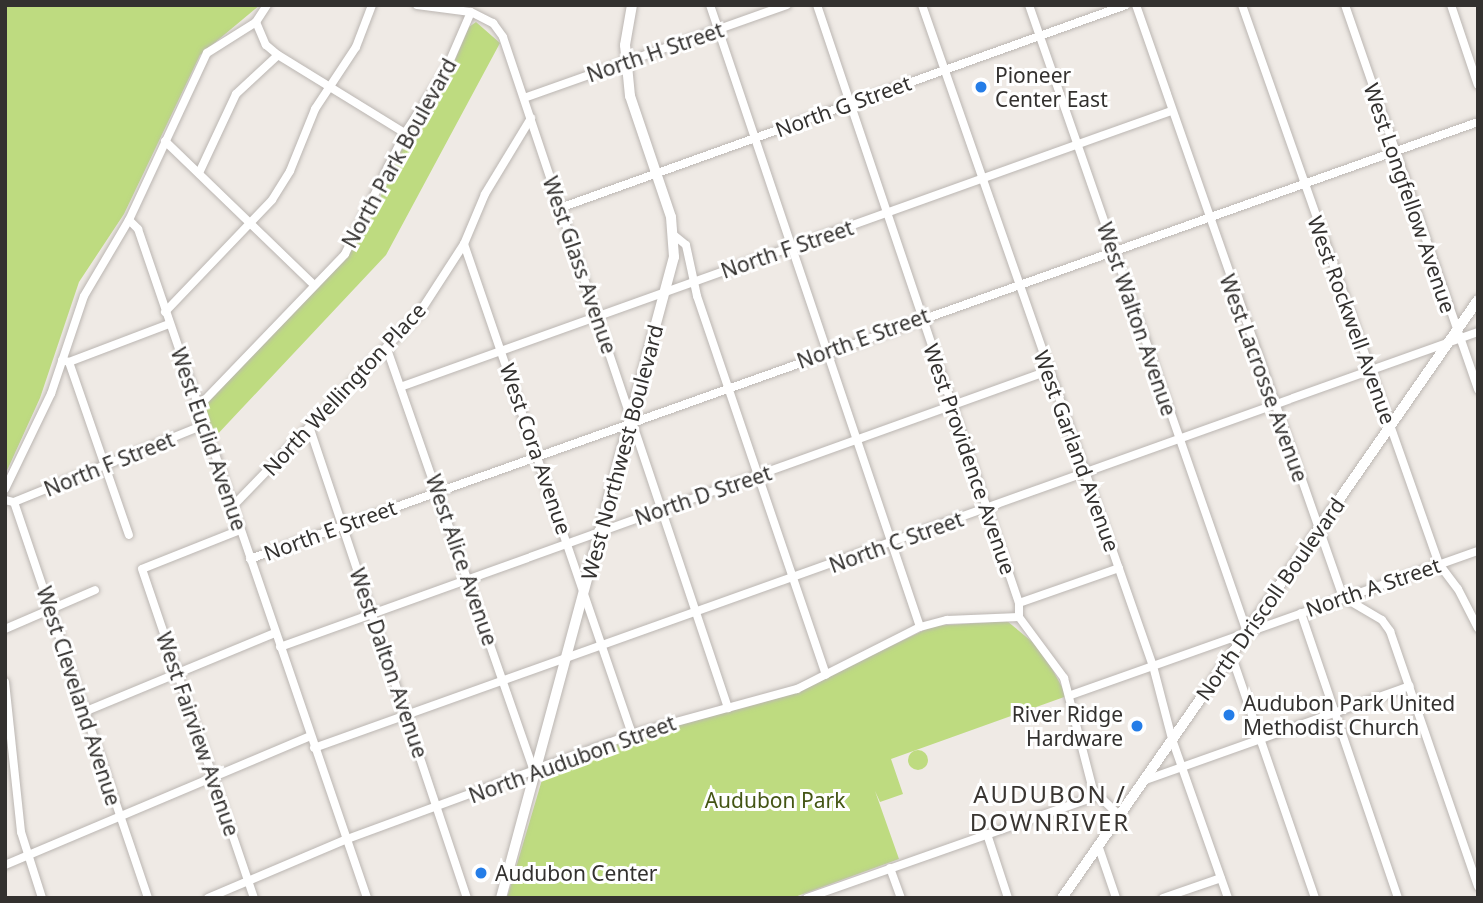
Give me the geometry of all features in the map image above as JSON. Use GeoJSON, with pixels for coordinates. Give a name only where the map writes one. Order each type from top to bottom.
{"type":"FeatureCollection","features":[{"type":"Feature","properties":{"kind":"main road","name":"West Northwest Boulevard"},"geometry":{"type":"LineString","coordinates":[[500,898],[632,420],[666,291],[675,236],[630,96],[625,63],[632,5]]}},
{"type":"Feature","properties":{"kind":"main road","name":"North Driscoll Boulevard"},"geometry":{"type":"LineString","coordinates":[[1062,898],[1447,344],[1458,335],[1478,300]]}},
{"type":"Feature","properties":{"kind":"street"},"geometry":{"type":"LineString","coordinates":[[5,489],[66,361],[84,296],[129,220],[207,53],[256,22],[267,5]]}},
{"type":"Feature","properties":{"kind":"street"},"geometry":{"type":"LineString","coordinates":[[165,312],[250,224],[290,171],[330,85],[356,47],[372,5]]}},
{"type":"Feature","properties":{"kind":"street"},"geometry":{"type":"LineString","coordinates":[[417,5],[471,12]]}},
{"type":"Feature","properties":{"kind":"street"},"geometry":{"type":"LineString","coordinates":[[710,5],[920,627]]}},
{"type":"Feature","properties":{"kind":"street","name":"North H Street"},"geometry":{"type":"LineString","coordinates":[[524,98],[786,5]]}},
{"type":"Feature","properties":{"kind":"street","name":"West Providence Avenue"},"geometry":{"type":"LineString","coordinates":[[817,5],[1019,603],[1019,617]]}},
{"type":"Feature","properties":{"kind":"street","name":"West Garland Avenue"},"geometry":{"type":"LineString","coordinates":[[922,5],[1017,284],[1153,666],[1172,739],[1228,898]]}},
{"type":"Feature","properties":{"kind":"street","name":"West Walton Avenue"},"geometry":{"type":"LineString","coordinates":[[1029,5],[1247,632]]}},
{"type":"Feature","properties":{"kind":"street","name":"North G Street"},"geometry":{"type":"LineString","coordinates":[[561,208],[1126,5]]}},
{"type":"Feature","properties":{"kind":"street","name":"West Lacrosse Avenue"},"geometry":{"type":"LineString","coordinates":[[1136,5],[1206,216],[1343,597]]}},
{"type":"Feature","properties":{"kind":"street","name":"West Rockwell Avenue"},"geometry":{"type":"LineString","coordinates":[[1242,5],[1439,564],[1458,589],[1478,628]]}},
{"type":"Feature","properties":{"kind":"street","name":"West Longfellow Avenue"},"geometry":{"type":"LineString","coordinates":[[1345,5],[1478,390]]}},
{"type":"Feature","properties":{"kind":"street"},"geometry":{"type":"LineString","coordinates":[[1451,5],[1478,85]]}},
{"type":"Feature","properties":{"kind":"street","name":"West Glass Avenue"},"geometry":{"type":"LineString","coordinates":[[471,12],[493,23],[503,37],[728,708]]}},
{"type":"Feature","properties":{"kind":"street","name":"North Park Boulevard"},"geometry":{"type":"LineString","coordinates":[[198,407],[345,254],[405,133],[445,72],[471,12]]}},
{"type":"Feature","properties":{"kind":"street"},"geometry":{"type":"LineString","coordinates":[[256,22],[266,45],[278,55],[405,133]]}},
{"type":"Feature","properties":{"kind":"street"},"geometry":{"type":"LineString","coordinates":[[199,173],[236,94],[278,55]]}},
{"type":"Feature","properties":{"kind":"street","name":"North F Street"},"geometry":{"type":"LineString","coordinates":[[402,386],[1171,111]]}},
{"type":"Feature","properties":{"kind":"street","name":"North Wellington Place"},"geometry":{"type":"LineString","coordinates":[[232,507],[387,349],[419,312],[464,244],[485,194],[531,118]]}},
{"type":"Feature","properties":{"kind":"street","name":"North E Street"},"geometry":{"type":"LineString","coordinates":[[250,559],[632,420],[1478,122]]}},
{"type":"Feature","properties":{"kind":"street"},"geometry":{"type":"LineString","coordinates":[[165,141],[314,285]]}},
{"type":"Feature","properties":{"kind":"street","name":"West Euclid Avenue"},"geometry":{"type":"LineString","coordinates":[[129,220],[138,229],[367,898]]}},
{"type":"Feature","properties":{"kind":"street"},"geometry":{"type":"LineString","coordinates":[[675,236],[686,245],[728,387],[826,675]]}},
{"type":"Feature","properties":{"kind":"street","name":"West Cora Avenue"},"geometry":{"type":"LineString","coordinates":[[464,244],[632,734]]}},
{"type":"Feature","properties":{"kind":"street"},"geometry":{"type":"LineString","coordinates":[[66,361],[170,324]]}},
{"type":"Feature","properties":{"kind":"street"},"geometry":{"type":"LineString","coordinates":[[1458,335],[1478,332]]}},
{"type":"Feature","properties":{"kind":"street","name":"North C Street"},"geometry":{"type":"LineString","coordinates":[[314,748],[1447,344]]}},
{"type":"Feature","properties":{"kind":"street","name":"West Alice Avenue"},"geometry":{"type":"LineString","coordinates":[[387,349],[439,491],[535,773]]}},
{"type":"Feature","properties":{"kind":"street"},"geometry":{"type":"LineString","coordinates":[[66,361],[129,535]]}},
{"type":"Feature","properties":{"kind":"street","name":"North D Street"},"geometry":{"type":"LineString","coordinates":[[280,647],[1048,371]]}},
{"type":"Feature","properties":{"kind":"street","name":"North F Street"},"geometry":{"type":"LineString","coordinates":[[10,501],[204,425]]}},
{"type":"Feature","properties":{"kind":"street","name":"West Dalton Avenue"},"geometry":{"type":"LineString","coordinates":[[310,429],[467,898]]}},
{"type":"Feature","properties":{"kind":"street","name":"West Cleveland Avenue"},"geometry":{"type":"LineString","coordinates":[[10,501],[50,608],[148,898]]}},
{"type":"Feature","properties":{"kind":"street","name":"North E Street"},"geometry":{"type":"LineString","coordinates":[[142,569],[240,530]]}},
{"type":"Feature","properties":{"kind":"street","name":"North A Street"},"geometry":{"type":"LineString","coordinates":[[1071,695],[1478,551]]}},
{"type":"Feature","properties":{"kind":"street"},"geometry":{"type":"LineString","coordinates":[[1019,603],[1119,568]]}},
{"type":"Feature","properties":{"kind":"street","name":"West Fairview Avenue"},"geometry":{"type":"LineString","coordinates":[[142,569],[254,898]]}},
{"type":"Feature","properties":{"kind":"street"},"geometry":{"type":"LineString","coordinates":[[5,629],[94,590]]}},
{"type":"Feature","properties":{"kind":"street"},"geometry":{"type":"LineString","coordinates":[[1343,597],[1382,621],[1390,631],[1478,886]]}},
{"type":"Feature","properties":{"kind":"street"},"geometry":{"type":"LineString","coordinates":[[1301,613],[1398,898]]}},
{"type":"Feature","properties":{"kind":"street"},"geometry":{"type":"LineString","coordinates":[[1019,617],[1058,667],[1071,695],[1080,754],[1097,796],[1119,815]]}},
{"type":"Feature","properties":{"kind":"street","name":"North Audubon Street"},"geometry":{"type":"LineString","coordinates":[[208,898],[347,839],[535,773],[632,734],[797,689],[920,627],[947,620],[1019,617]]}},
{"type":"Feature","properties":{"kind":"street"},"geometry":{"type":"LineString","coordinates":[[84,712],[275,633]]}},
{"type":"Feature","properties":{"kind":"street"},"geometry":{"type":"LineString","coordinates":[[1231,654],[1315,898]]}},
{"type":"Feature","properties":{"kind":"street"},"geometry":{"type":"LineString","coordinates":[[5,682],[21,832],[42,898]]}},
{"type":"Feature","properties":{"kind":"street"},"geometry":{"type":"LineString","coordinates":[[1143,781],[1410,686]]}},
{"type":"Feature","properties":{"kind":"street"},"geometry":{"type":"LineString","coordinates":[[5,865],[310,736]]}},
{"type":"Feature","properties":{"kind":"street"},"geometry":{"type":"LineString","coordinates":[[807,898],[1097,796]]}},
{"type":"Feature","properties":{"kind":"street"},"geometry":{"type":"LineString","coordinates":[[987,834],[1008,898]]}},
{"type":"Feature","properties":{"kind":"street"},"geometry":{"type":"LineString","coordinates":[[1098,845],[1116,898]]}},
{"type":"Feature","properties":{"kind":"street"},"geometry":{"type":"LineString","coordinates":[[890,868],[901,898]]}},
{"type":"Feature","properties":{"kind":"street"},"geometry":{"type":"LineString","coordinates":[[1163,898],[1221,878]]}},
{"type":"Feature","properties":{"kind":"green space"},"geometry":{"type":"Polygon","coordinates":[[[5,5],[260,5],[200,55],[124,214],[79,282],[40,398],[5,475],[5,5]]]}},
{"type":"Feature","properties":{"kind":"green space"},"geometry":{"type":"Polygon","coordinates":[[[476,22],[500,43],[386,255],[214,438],[205,405],[347,256],[365,230],[407,138],[446,81],[469,27],[476,22]]]}},
{"type":"Feature","properties":{"kind":"green space","name":"Audubon Park"},"geometry":{"type":"Polygon","coordinates":[[[1007,621],[1041,649],[1067,696],[891,759],[903,794],[880,802],[875,791],[899,859],[792,898],[507,898],[544,773],[633,737],[785,696],[933,626],[1007,621]]]}},
{"type":"Feature","properties":{"kind":"green space"},"geometry":{"type":"Polygon","coordinates":[[[914,750],[922,750],[928,760],[922,770],[914,770],[908,764],[908,756],[914,750]]]}},
{"type":"Feature","properties":{"kind":"place","name":"Pioneer Center East"},"geometry":{"type":"Point","coordinates":[981,87]}},
{"type":"Feature","properties":{"kind":"place","name":"Audubon Park United Methodist Church"},"geometry":{"type":"Point","coordinates":[1229,715]}},
{"type":"Feature","properties":{"kind":"place","name":"River Ridge Hardware"},"geometry":{"type":"Point","coordinates":[1137,726]}},
{"type":"Feature","properties":{"kind":"place","name":"Audubon Center"},"geometry":{"type":"Point","coordinates":[481,873]}},
{"type":"Feature","properties":{"kind":"district","name":"AUDUBON / DOWNRIVER"},"geometry":{"type":"Point","coordinates":[1050,808]}}]}
